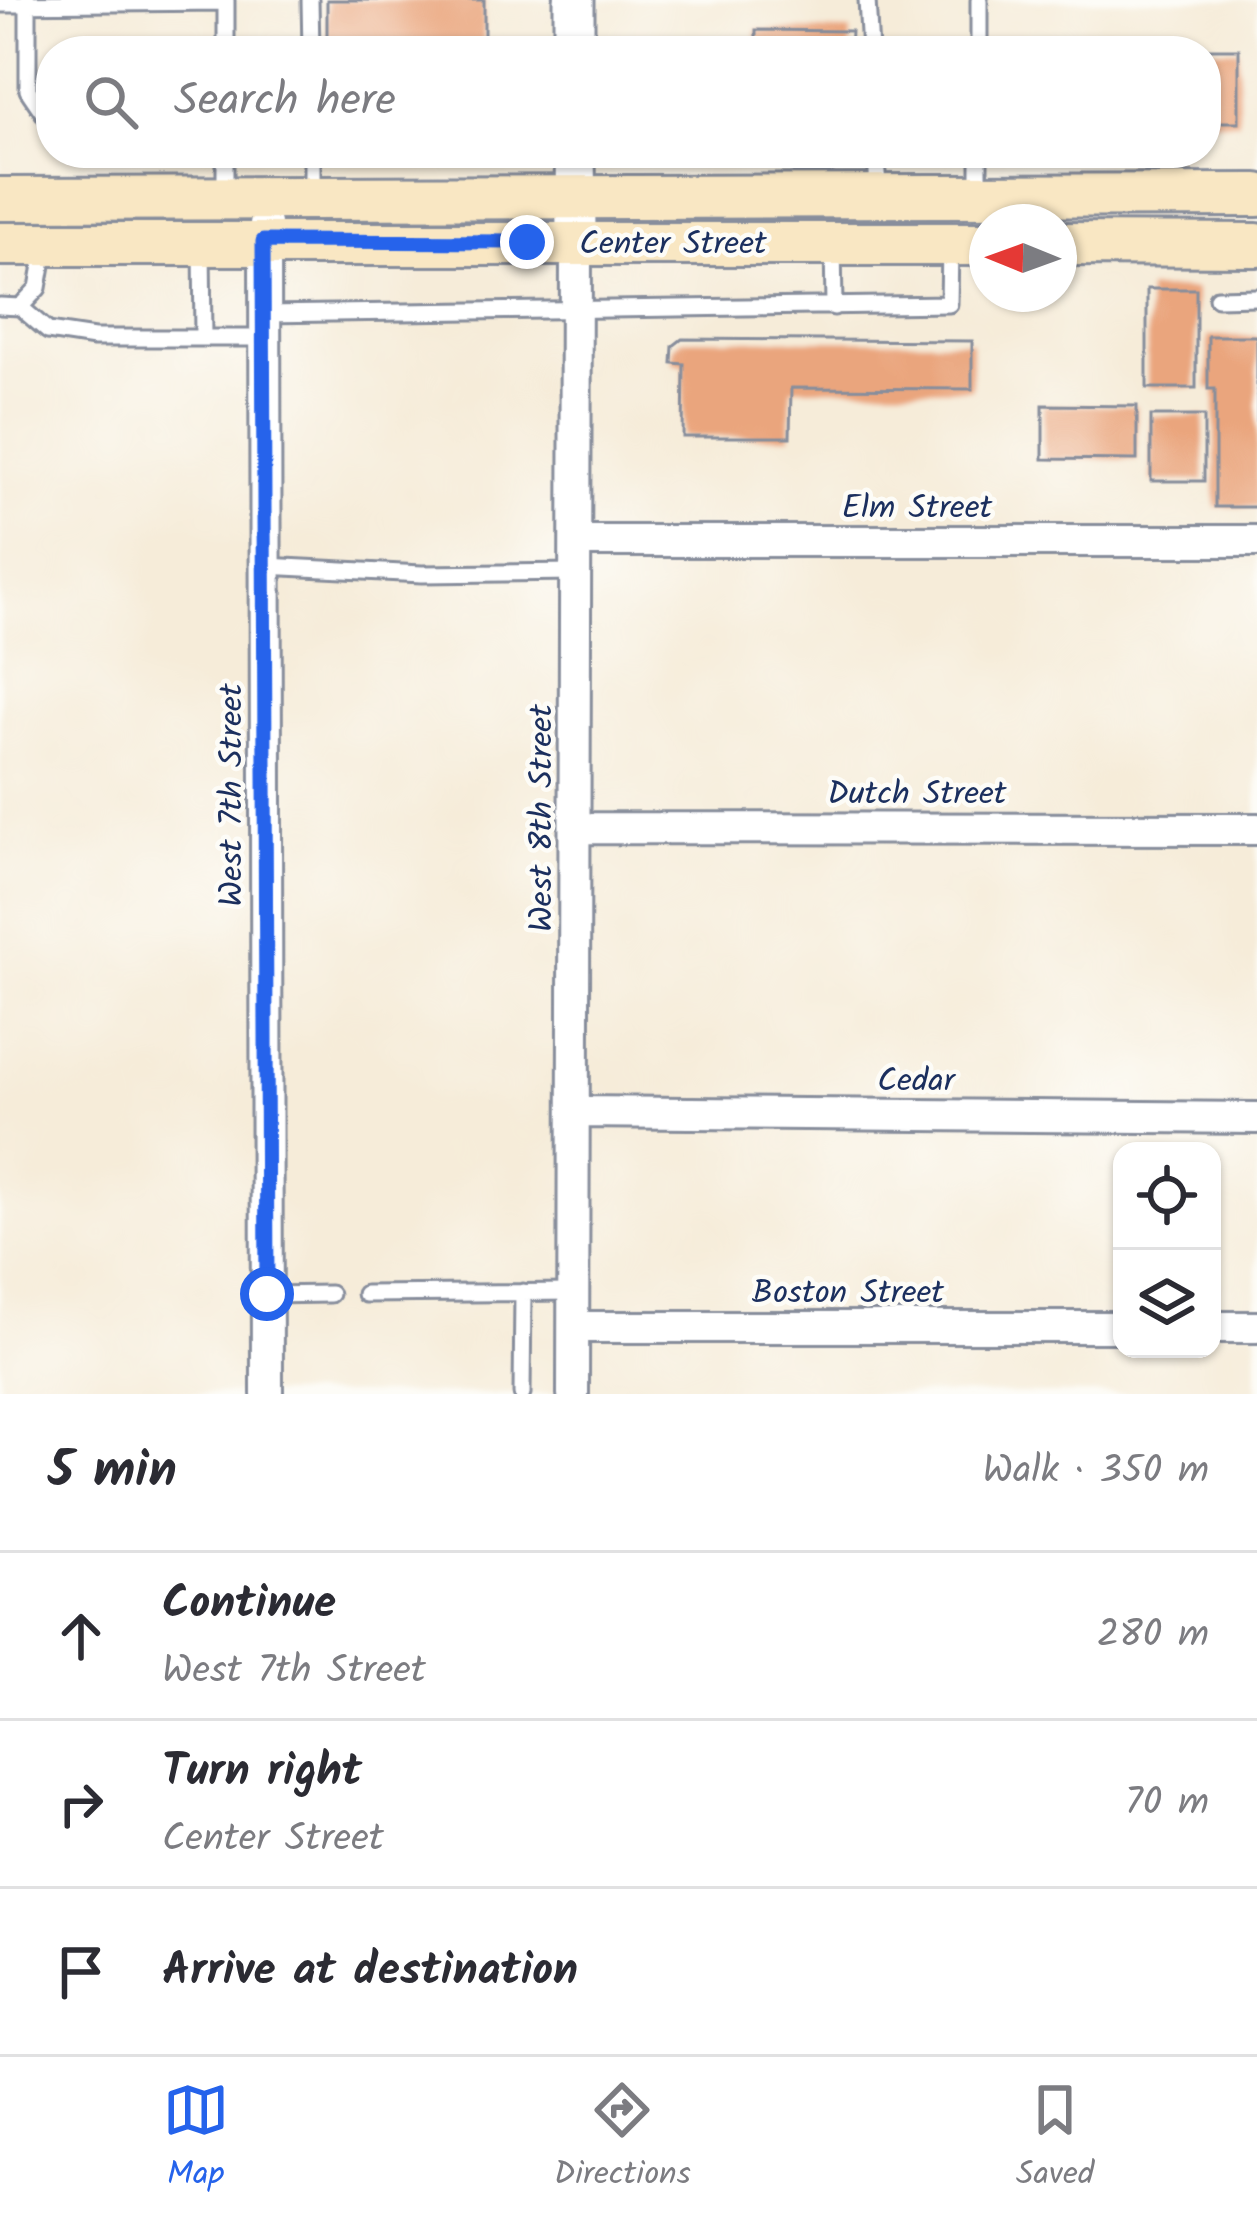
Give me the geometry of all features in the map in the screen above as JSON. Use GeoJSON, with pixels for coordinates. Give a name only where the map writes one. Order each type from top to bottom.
{"type":"FeatureCollection","features":[{"type":"Feature","properties":{"kind":"main road","name":"Center Street"},"geometry":{"type":"LineString","coordinates":[[0,199],[1257,195]]}},
{"type":"Feature","properties":{"kind":"main road","name":"Center Street"},"geometry":{"type":"LineString","coordinates":[[0,244],[969,244]]}},
{"type":"Feature","properties":{"kind":"main road"},"geometry":{"type":"LineString","coordinates":[[1077,244],[1257,244]]}},
{"type":"Feature","properties":{"kind":"street"},"geometry":{"type":"LineString","coordinates":[[574,0],[574,36]]}},
{"type":"Feature","properties":{"kind":"street"},"geometry":{"type":"LineString","coordinates":[[575,168],[577,242]]}},
{"type":"Feature","properties":{"kind":"street","name":"West 7th Street"},"geometry":{"type":"LineString","coordinates":[[267,1394],[263,241],[268,196]]}},
{"type":"Feature","properties":{"kind":"street","name":"West 8th Street"},"geometry":{"type":"LineString","coordinates":[[573,1394],[577,242]]}},
{"type":"Feature","properties":{"kind":"street","name":"Elm Street"},"geometry":{"type":"LineString","coordinates":[[577,557],[1257,542]]}},
{"type":"Feature","properties":{"kind":"street","name":"Dutch Street"},"geometry":{"type":"LineString","coordinates":[[576,828],[1257,829]]}},
{"type":"Feature","properties":{"kind":"street","name":"Cedar"},"geometry":{"type":"LineString","coordinates":[[575,1112],[1257,1118]]}},
{"type":"Feature","properties":{"kind":"street","name":"Boston Street"},"geometry":{"type":"LineString","coordinates":[[574,1327],[1113,1327]]}},
{"type":"Feature","properties":{"kind":"street"},"geometry":{"type":"LineString","coordinates":[[1221,1327],[1257,1327]]}},
{"type":"Feature","properties":{"kind":"lane"},"geometry":{"type":"LineString","coordinates":[[310,0],[311,36]]}},
{"type":"Feature","properties":{"kind":"lane"},"geometry":{"type":"LineString","coordinates":[[867,0],[869,36]]}},
{"type":"Feature","properties":{"kind":"lane"},"geometry":{"type":"LineString","coordinates":[[979,0],[979,36]]}},
{"type":"Feature","properties":{"kind":"lane"},"geometry":{"type":"LineString","coordinates":[[0,4],[226,1],[226,36]]}},
{"type":"Feature","properties":{"kind":"lane"},"geometry":{"type":"LineString","coordinates":[[28,2],[28,90],[36,102]]}},
{"type":"Feature","properties":{"kind":"lane"},"geometry":{"type":"LineString","coordinates":[[225,168],[225,197]]}},
{"type":"Feature","properties":{"kind":"lane"},"geometry":{"type":"LineString","coordinates":[[312,168],[312,197]]}},
{"type":"Feature","properties":{"kind":"lane"},"geometry":{"type":"LineString","coordinates":[[877,168],[878,196]]}},
{"type":"Feature","properties":{"kind":"lane"},"geometry":{"type":"LineString","coordinates":[[979,168],[979,196]]}},
{"type":"Feature","properties":{"kind":"lane"},"geometry":{"type":"LineString","coordinates":[[202,242],[203,338]]}},
{"type":"Feature","properties":{"kind":"lane"},"geometry":{"type":"LineString","coordinates":[[20,307],[38,288],[46,243]]}},
{"type":"Feature","properties":{"kind":"lane"},"geometry":{"type":"LineString","coordinates":[[833,243],[833,307]]}},
{"type":"Feature","properties":{"kind":"lane"},"geometry":{"type":"LineString","coordinates":[[0,307],[20,307],[48,331],[94,338],[203,338],[264,326],[949,304],[969,244]]}},
{"type":"Feature","properties":{"kind":"lane"},"geometry":{"type":"LineString","coordinates":[[1217,298],[1257,297]]}},
{"type":"Feature","properties":{"kind":"lane"},"geometry":{"type":"LineString","coordinates":[[265,566],[465,575],[577,557]]}},
{"type":"Feature","properties":{"kind":"lane"},"geometry":{"type":"LineString","coordinates":[[522,1394],[523,1292]]}},
{"type":"Feature","properties":{"kind":"lane"},"geometry":{"type":"LineString","coordinates":[[365,1294],[574,1292]]}},
{"type":"Feature","properties":{"kind":"lane"},"geometry":{"type":"LineString","coordinates":[[267,1294],[331,1294]]}},
{"type":"Feature","properties":{"kind":"building"},"geometry":{"type":"Polygon","coordinates":[[[327,0],[484,0],[484,36],[327,36],[327,0]]]}},
{"type":"Feature","properties":{"kind":"building"},"geometry":{"type":"Polygon","coordinates":[[[756,30],[851,31],[851,36],[756,36],[756,30]]]}},
{"type":"Feature","properties":{"kind":"building"},"geometry":{"type":"Polygon","coordinates":[[[1221,49],[1239,49],[1239,122],[1221,122],[1221,49]]]}},
{"type":"Feature","properties":{"kind":"building"},"geometry":{"type":"Polygon","coordinates":[[[1147,289],[1196,289],[1196,388],[1147,388],[1147,289]]]}},
{"type":"Feature","properties":{"kind":"building"},"geometry":{"type":"Polygon","coordinates":[[[1208,336],[1257,336],[1257,507],[1215,507],[1215,389],[1208,389],[1208,336]]]}},
{"type":"Feature","properties":{"kind":"building"},"geometry":{"type":"Polygon","coordinates":[[[682,339],[972,341],[972,389],[791,388],[790,437],[683,437],[684,364],[672,363],[673,346],[682,339]]]}},
{"type":"Feature","properties":{"kind":"building"},"geometry":{"type":"Polygon","coordinates":[[[1043,405],[1137,406],[1137,460],[1043,459],[1043,405]]]}},
{"type":"Feature","properties":{"kind":"building"},"geometry":{"type":"Polygon","coordinates":[[[1151,416],[1204,416],[1204,481],[1151,481],[1151,416]]]}},
{"type":"Feature","properties":{"kind":"route"},"geometry":{"type":"LineString","coordinates":[[267,1294],[263,241],[527,242]]}}]}
